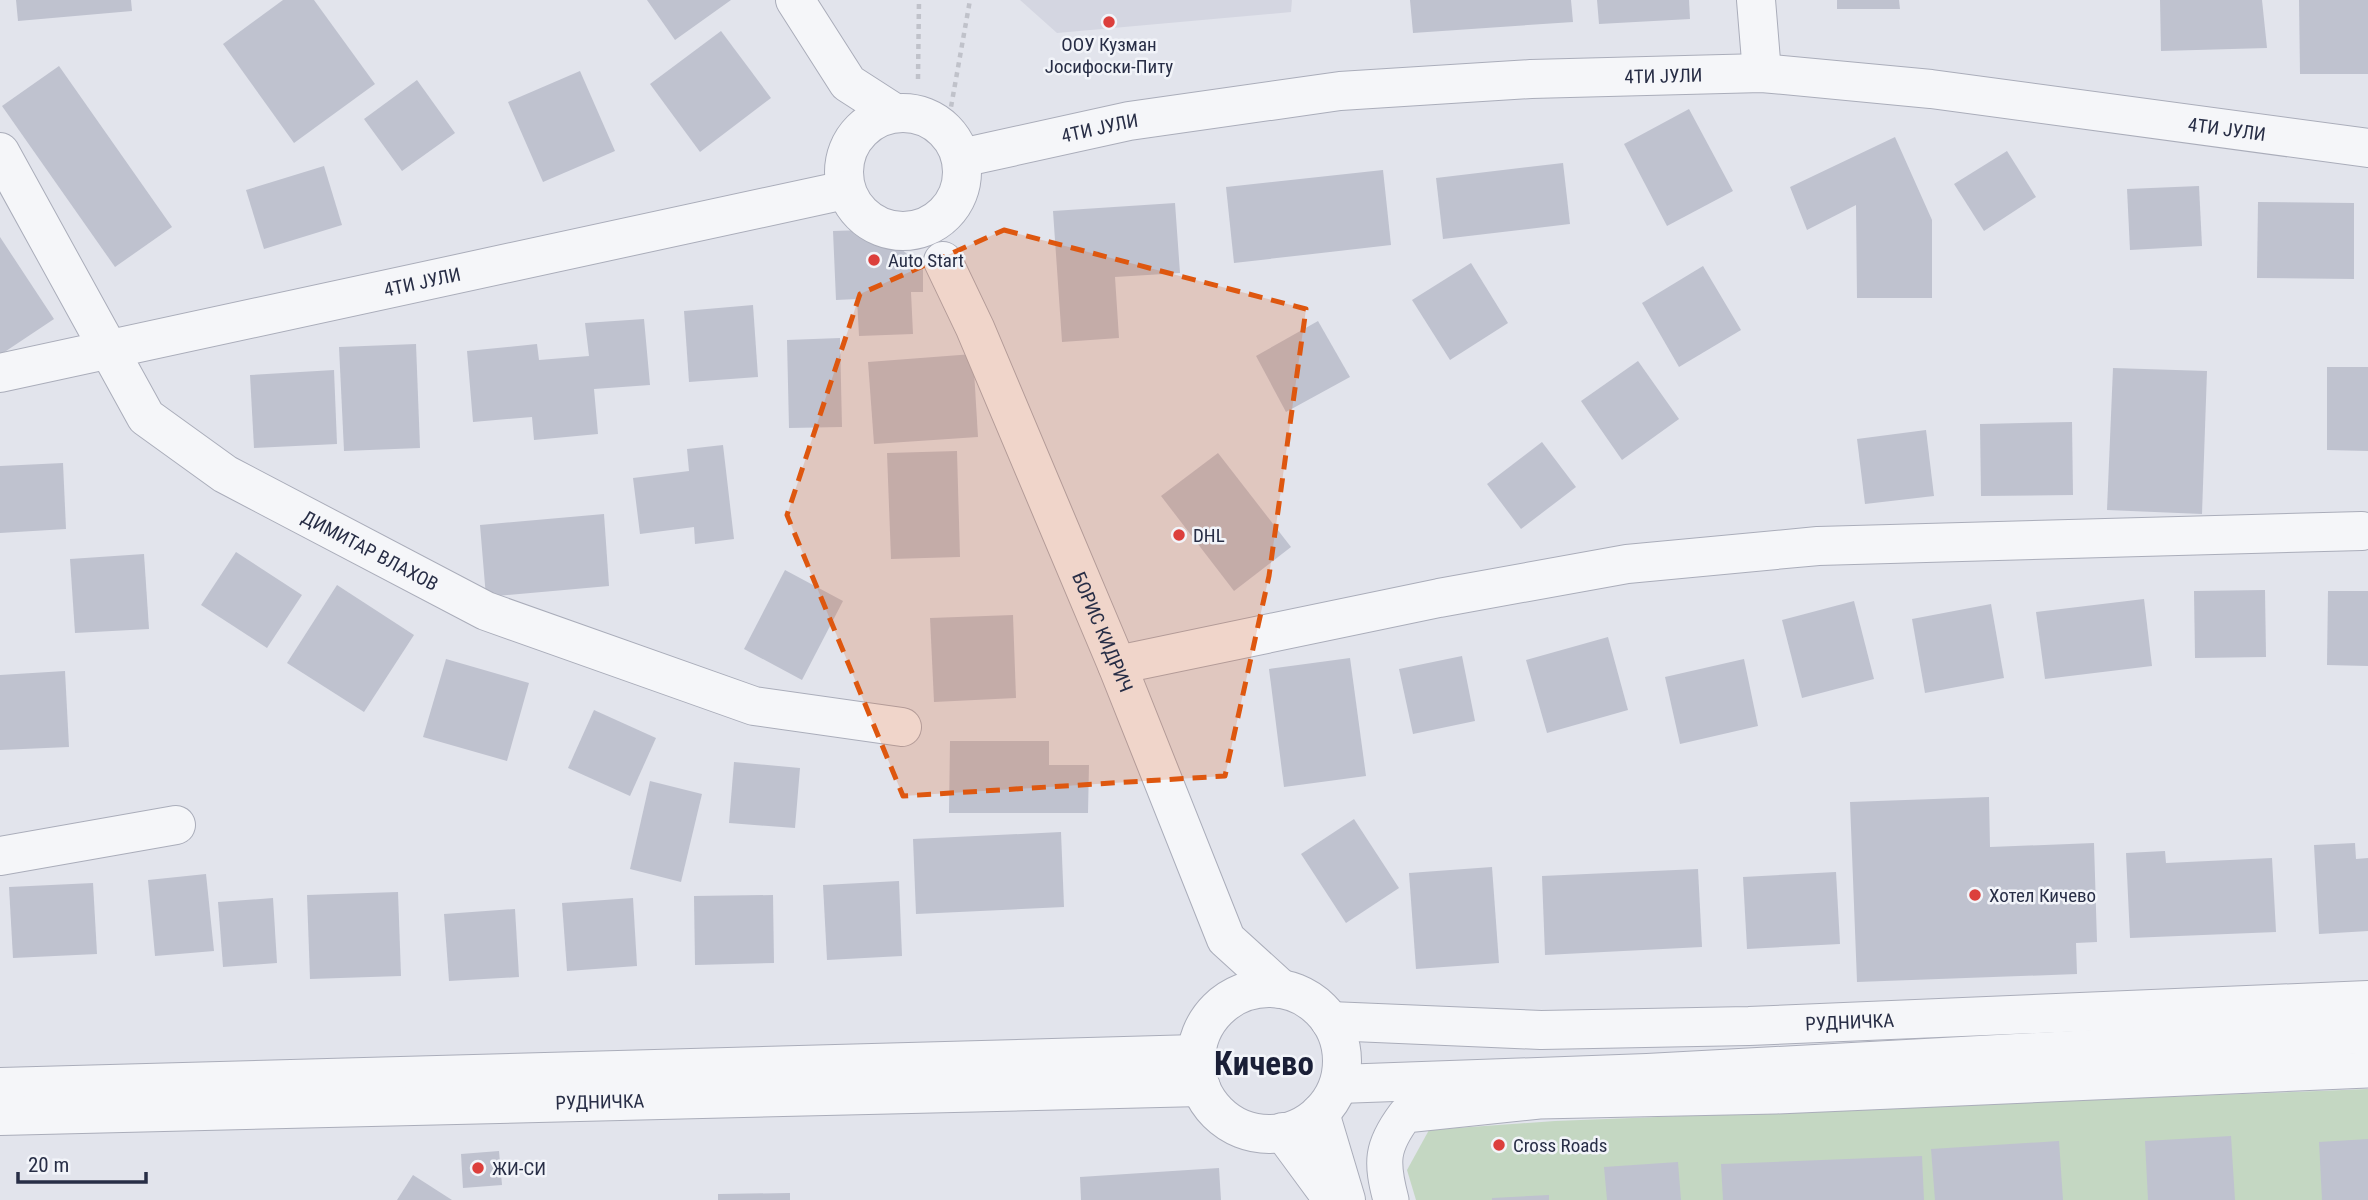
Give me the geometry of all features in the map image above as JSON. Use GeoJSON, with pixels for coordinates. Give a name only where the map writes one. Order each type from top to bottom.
{"type":"FeatureCollection","features":[{"type":"Feature","properties":{"kind":"street"},"geometry":{"type":"LineString","coordinates":[[794,0],[848,83],[851,142],[843,165],[845,190],[858,211],[877,226],[900,232],[943,261],[948,211]]}},
{"type":"Feature","properties":{"kind":"street"},"geometry":{"type":"LineString","coordinates":[[1756,0],[1762,73]]}},
{"type":"Feature","properties":{"kind":"street","name":"4ТИ ЈУЛИ"},"geometry":{"type":"LineString","coordinates":[[961,158],[1129,121],[1339,91],[1531,79],[1762,73],[1931,89],[2368,148]]}},
{"type":"Feature","properties":{"kind":"street"},"geometry":{"type":"LineString","coordinates":[[848,83],[916,113],[950,135],[961,158],[962,177],[958,195],[948,211],[926,227],[900,232]]}},
{"type":"Feature","properties":{"kind":"street"},"geometry":{"type":"LineString","coordinates":[[851,142],[869,122],[916,113]]}},
{"type":"Feature","properties":{"kind":"street","name":"ДИМИТАР ВЛАХОВ"},"geometry":{"type":"LineString","coordinates":[[0,152],[146,417],[225,474],[486,611],[754,706],[902,727]]}},
{"type":"Feature","properties":{"kind":"street","name":"4ТИ ЈУЛИ"},"geometry":{"type":"LineString","coordinates":[[0,373],[845,190]]}},
{"type":"Feature","properties":{"kind":"street","name":"БОРИС КИДРИЧ"},"geometry":{"type":"LineString","coordinates":[[943,261],[975,328],[1117,665],[1227,939],[1281,989]]}},
{"type":"Feature","properties":{"kind":"street"},"geometry":{"type":"LineString","coordinates":[[1117,665],[1439,598],[1627,564],[1818,546],[2362,531]]}},
{"type":"Feature","properties":{"kind":"street"},"geometry":{"type":"LineString","coordinates":[[0,856],[176,825]]}},
{"type":"Feature","properties":{"kind":"street"},"geometry":{"type":"LineString","coordinates":[[1209,1018],[1223,1003],[1241,993],[1261,988],[1281,989],[1301,995],[1318,1006],[1330,1021],[1339,1041],[1342,1062],[1329,1099],[1303,1126],[1283,1132],[1263,1133],[1243,1129],[1225,1119],[1199,1071],[1200,1035],[1209,1018],[1227,939]]}},
{"type":"Feature","properties":{"kind":"street","name":"РУДНИЧКА"},"geometry":{"type":"LineString","coordinates":[[1330,1021],[1438,1028],[1569,1030],[1749,1026],[2368,1000]]}},
{"type":"Feature","properties":{"kind":"street","name":"РУДНИЧКА"},"geometry":{"type":"LineString","coordinates":[[1329,1099],[1673,1072],[2368,1034]]}},
{"type":"Feature","properties":{"kind":"street"},"geometry":{"type":"LineString","coordinates":[[1391,1200],[1382,1164],[1389,1136],[1405,1115],[1539,1101],[1776,1096],[2368,1070]]}},
{"type":"Feature","properties":{"kind":"street","name":"РУДНИЧКА"},"geometry":{"type":"LineString","coordinates":[[0,1087],[1199,1071]]}},
{"type":"Feature","properties":{"kind":"street","name":"РУДНИЧКА"},"geometry":{"type":"LineString","coordinates":[[0,1116],[1199,1071]]}},
{"type":"Feature","properties":{"kind":"street"},"geometry":{"type":"LineString","coordinates":[[1329,1099],[1346,1200]]}},
{"type":"Feature","properties":{"kind":"street"},"geometry":{"type":"LineString","coordinates":[[1283,1132],[1333,1200]]}},
{"type":"Feature","properties":{"kind":"path"},"geometry":{"type":"LineString","coordinates":[[918,82],[919,0]]}},
{"type":"Feature","properties":{"kind":"path"},"geometry":{"type":"LineString","coordinates":[[916,113],[951,107],[970,0]]}},
{"type":"Feature","properties":{"kind":"highlighted area"},"geometry":{"type":"Polygon","coordinates":[[[1004,230],[1306,309],[1269,576],[1225,776],[903,796],[787,515],[860,294],[1004,230]]]}},
{"type":"Feature","properties":{"kind":"shaded area","name":"ООУ Кузман Јосифоски-Питу"},"geometry":{"type":"Polygon","coordinates":[[[1020,0],[1292,0],[1291,12],[1057,33],[1020,0]]]}},
{"type":"Feature","properties":{"kind":"green space"},"geometry":{"type":"Polygon","coordinates":[[[2368,1089],[2368,1200],[1416,1200],[1407,1170],[1429,1130],[1555,1121],[2368,1089]]]}},
{"type":"Feature","properties":{"kind":"building"},"geometry":{"type":"Polygon","coordinates":[[[16,0],[131,0],[132,11],[18,21],[16,0]]]}},
{"type":"Feature","properties":{"kind":"building"},"geometry":{"type":"Polygon","coordinates":[[[283,0],[314,0],[375,84],[294,143],[223,44],[283,0]]]}},
{"type":"Feature","properties":{"kind":"building"},"geometry":{"type":"Polygon","coordinates":[[[647,0],[731,0],[675,40],[647,0]]]}},
{"type":"Feature","properties":{"kind":"building"},"geometry":{"type":"Polygon","coordinates":[[[1410,0],[1571,0],[1573,22],[1413,33],[1410,0]]]}},
{"type":"Feature","properties":{"kind":"building"},"geometry":{"type":"Polygon","coordinates":[[[1597,0],[1689,0],[1690,19],[1599,24],[1597,0]]]}},
{"type":"Feature","properties":{"kind":"building"},"geometry":{"type":"Polygon","coordinates":[[[1837,0],[1899,0],[1900,9],[1837,9],[1837,0]]]}},
{"type":"Feature","properties":{"kind":"building"},"geometry":{"type":"Polygon","coordinates":[[[2160,0],[2262,0],[2267,48],[2161,51],[2160,0]]]}},
{"type":"Feature","properties":{"kind":"building"},"geometry":{"type":"Polygon","coordinates":[[[2299,0],[2368,0],[2368,74],[2300,74],[2299,0]]]}},
{"type":"Feature","properties":{"kind":"building"},"geometry":{"type":"Polygon","coordinates":[[[721,31],[771,98],[700,152],[650,84],[721,31]]]}},
{"type":"Feature","properties":{"kind":"building"},"geometry":{"type":"Polygon","coordinates":[[[59,66],[172,227],[115,267],[2,106],[59,66]]]}},
{"type":"Feature","properties":{"kind":"building"},"geometry":{"type":"Polygon","coordinates":[[[580,71],[615,151],[543,182],[508,102],[580,71]]]}},
{"type":"Feature","properties":{"kind":"building"},"geometry":{"type":"Polygon","coordinates":[[[417,80],[455,133],[402,171],[364,119],[417,80]]]}},
{"type":"Feature","properties":{"kind":"building"},"geometry":{"type":"Polygon","coordinates":[[[1689,109],[1733,191],[1667,226],[1624,144],[1689,109]]]}},
{"type":"Feature","properties":{"kind":"building"},"geometry":{"type":"Polygon","coordinates":[[[1895,137],[1932,220],[1932,298],[1857,298],[1856,205],[1807,230],[1790,187],[1895,137]]]}},
{"type":"Feature","properties":{"kind":"building"},"geometry":{"type":"Polygon","coordinates":[[[2007,151],[2036,197],[1984,231],[1954,184],[2007,151]]]}},
{"type":"Feature","properties":{"kind":"building"},"geometry":{"type":"Polygon","coordinates":[[[1563,163],[1570,224],[1443,239],[1436,178],[1563,163]]]}},
{"type":"Feature","properties":{"kind":"building"},"geometry":{"type":"Polygon","coordinates":[[[324,166],[342,225],[264,249],[246,190],[324,166]]]}},
{"type":"Feature","properties":{"kind":"building"},"geometry":{"type":"Polygon","coordinates":[[[1383,170],[1391,245],[1234,263],[1226,187],[1383,170]]]}},
{"type":"Feature","properties":{"kind":"building"},"geometry":{"type":"Polygon","coordinates":[[[2199,186],[2202,246],[2130,250],[2127,189],[2199,186]]]}},
{"type":"Feature","properties":{"kind":"building"},"geometry":{"type":"Polygon","coordinates":[[[2258,202],[2354,203],[2354,279],[2257,278],[2258,202]]]}},
{"type":"Feature","properties":{"kind":"building"},"geometry":{"type":"Polygon","coordinates":[[[1175,203],[1180,273],[1115,277],[1119,338],[1062,342],[1053,211],[1175,203]]]}},
{"type":"Feature","properties":{"kind":"building"},"geometry":{"type":"Polygon","coordinates":[[[864,230],[899,247],[923,268],[923,292],[911,292],[913,334],[859,336],[857,299],[836,300],[833,231],[864,230]]]}},
{"type":"Feature","properties":{"kind":"building"},"geometry":{"type":"Polygon","coordinates":[[[0,237],[54,319],[0,355],[0,237]]]}},
{"type":"Feature","properties":{"kind":"building"},"geometry":{"type":"Polygon","coordinates":[[[1471,263],[1508,323],[1450,360],[1412,300],[1471,263]]]}},
{"type":"Feature","properties":{"kind":"building"},"geometry":{"type":"Polygon","coordinates":[[[1703,266],[1741,330],[1679,367],[1642,303],[1703,266]]]}},
{"type":"Feature","properties":{"kind":"building"},"geometry":{"type":"Polygon","coordinates":[[[753,305],[758,377],[689,382],[684,311],[753,305]]]}},
{"type":"Feature","properties":{"kind":"building"},"geometry":{"type":"Polygon","coordinates":[[[644,319],[650,385],[594,389],[598,434],[534,440],[532,417],[473,422],[467,351],[537,344],[539,360],[589,356],[585,323],[644,319]]]}},
{"type":"Feature","properties":{"kind":"building"},"geometry":{"type":"Polygon","coordinates":[[[1318,321],[1350,377],[1286,412],[1256,356],[1318,321]]]}},
{"type":"Feature","properties":{"kind":"building"},"geometry":{"type":"Polygon","coordinates":[[[840,338],[842,427],[789,428],[787,340],[840,338]]]}},
{"type":"Feature","properties":{"kind":"building"},"geometry":{"type":"Polygon","coordinates":[[[416,344],[420,448],[344,451],[339,347],[416,344]]]}},
{"type":"Feature","properties":{"kind":"building"},"geometry":{"type":"Polygon","coordinates":[[[973,354],[978,437],[874,444],[868,362],[973,354]]]}},
{"type":"Feature","properties":{"kind":"building"},"geometry":{"type":"Polygon","coordinates":[[[1638,361],[1679,419],[1622,460],[1581,401],[1638,361]]]}},
{"type":"Feature","properties":{"kind":"building"},"geometry":{"type":"Polygon","coordinates":[[[2327,367],[2368,367],[2368,451],[2327,450],[2327,367]]]}},
{"type":"Feature","properties":{"kind":"building"},"geometry":{"type":"Polygon","coordinates":[[[2113,368],[2207,371],[2202,514],[2107,510],[2113,368]]]}},
{"type":"Feature","properties":{"kind":"building"},"geometry":{"type":"Polygon","coordinates":[[[334,370],[337,444],[254,448],[250,375],[334,370]]]}},
{"type":"Feature","properties":{"kind":"building"},"geometry":{"type":"Polygon","coordinates":[[[2072,422],[2073,495],[1981,496],[1980,424],[2072,422]]]}},
{"type":"Feature","properties":{"kind":"building"},"geometry":{"type":"Polygon","coordinates":[[[1926,430],[1934,496],[1865,504],[1857,439],[1926,430]]]}},
{"type":"Feature","properties":{"kind":"building"},"geometry":{"type":"Polygon","coordinates":[[[1542,442],[1576,487],[1521,529],[1487,484],[1542,442]]]}},
{"type":"Feature","properties":{"kind":"building"},"geometry":{"type":"Polygon","coordinates":[[[723,445],[734,539],[695,544],[694,527],[640,534],[633,478],[689,471],[687,449],[723,445]]]}},
{"type":"Feature","properties":{"kind":"building"},"geometry":{"type":"Polygon","coordinates":[[[957,451],[960,557],[891,559],[887,453],[957,451]]]}},
{"type":"Feature","properties":{"kind":"building"},"geometry":{"type":"Polygon","coordinates":[[[1218,453],[1291,547],[1234,591],[1161,496],[1218,453]]]}},
{"type":"Feature","properties":{"kind":"building"},"geometry":{"type":"Polygon","coordinates":[[[63,463],[66,529],[0,533],[0,466],[63,463]]]}},
{"type":"Feature","properties":{"kind":"building"},"geometry":{"type":"Polygon","coordinates":[[[604,514],[609,586],[486,597],[480,525],[604,514]]]}},
{"type":"Feature","properties":{"kind":"building"},"geometry":{"type":"Polygon","coordinates":[[[236,552],[302,595],[267,648],[201,605],[236,552]]]}},
{"type":"Feature","properties":{"kind":"building"},"geometry":{"type":"Polygon","coordinates":[[[144,554],[149,629],[75,633],[70,559],[144,554]]]}},
{"type":"Feature","properties":{"kind":"building"},"geometry":{"type":"Polygon","coordinates":[[[785,570],[843,601],[802,680],[744,649],[785,570]]]}},
{"type":"Feature","properties":{"kind":"building"},"geometry":{"type":"Polygon","coordinates":[[[337,585],[414,635],[364,712],[287,663],[337,585]]]}},
{"type":"Feature","properties":{"kind":"building"},"geometry":{"type":"Polygon","coordinates":[[[2265,590],[2266,657],[2195,658],[2194,591],[2265,590]]]}},
{"type":"Feature","properties":{"kind":"building"},"geometry":{"type":"Polygon","coordinates":[[[2328,591],[2368,591],[2368,666],[2327,665],[2328,591]]]}},
{"type":"Feature","properties":{"kind":"building"},"geometry":{"type":"Polygon","coordinates":[[[2144,599],[2152,666],[2045,679],[2036,612],[2144,599]]]}},
{"type":"Feature","properties":{"kind":"building"},"geometry":{"type":"Polygon","coordinates":[[[1854,601],[1874,679],[1802,698],[1782,620],[1854,601]]]}},
{"type":"Feature","properties":{"kind":"building"},"geometry":{"type":"Polygon","coordinates":[[[1991,604],[2004,678],[1925,693],[1912,619],[1991,604]]]}},
{"type":"Feature","properties":{"kind":"building"},"geometry":{"type":"Polygon","coordinates":[[[1013,615],[1016,698],[934,702],[930,618],[1013,615]]]}},
{"type":"Feature","properties":{"kind":"building"},"geometry":{"type":"Polygon","coordinates":[[[1608,637],[1628,710],[1547,733],[1526,660],[1608,637]]]}},
{"type":"Feature","properties":{"kind":"building"},"geometry":{"type":"Polygon","coordinates":[[[1462,656],[1475,721],[1413,734],[1399,669],[1462,656]]]}},
{"type":"Feature","properties":{"kind":"building"},"geometry":{"type":"Polygon","coordinates":[[[1350,658],[1366,776],[1284,787],[1269,669],[1350,658]]]}},
{"type":"Feature","properties":{"kind":"building"},"geometry":{"type":"Polygon","coordinates":[[[446,659],[529,683],[507,761],[423,737],[446,659]]]}},
{"type":"Feature","properties":{"kind":"building"},"geometry":{"type":"Polygon","coordinates":[[[1744,659],[1758,726],[1680,744],[1665,677],[1744,659]]]}},
{"type":"Feature","properties":{"kind":"building"},"geometry":{"type":"Polygon","coordinates":[[[65,671],[69,747],[0,750],[0,675],[65,671]]]}},
{"type":"Feature","properties":{"kind":"building"},"geometry":{"type":"Polygon","coordinates":[[[594,710],[656,738],[630,796],[568,768],[594,710]]]}},
{"type":"Feature","properties":{"kind":"building"},"geometry":{"type":"Polygon","coordinates":[[[950,741],[1049,741],[1049,765],[1089,765],[1088,813],[949,813],[950,741]]]}},
{"type":"Feature","properties":{"kind":"building"},"geometry":{"type":"Polygon","coordinates":[[[734,762],[800,768],[795,828],[729,823],[734,762]]]}},
{"type":"Feature","properties":{"kind":"building"},"geometry":{"type":"Polygon","coordinates":[[[650,781],[702,794],[681,882],[630,869],[650,781]]]}},
{"type":"Feature","properties":{"kind":"building","name":"Хотел Кичево"},"geometry":{"type":"Polygon","coordinates":[[[1989,797],[1990,847],[2094,843],[2097,942],[2076,943],[2077,974],[1857,982],[1850,802],[1989,797]]]}},
{"type":"Feature","properties":{"kind":"building"},"geometry":{"type":"Polygon","coordinates":[[[1354,819],[1399,888],[1346,923],[1301,854],[1354,819]]]}},
{"type":"Feature","properties":{"kind":"building"},"geometry":{"type":"Polygon","coordinates":[[[1061,832],[1064,907],[916,914],[913,839],[1061,832]]]}},
{"type":"Feature","properties":{"kind":"building"},"geometry":{"type":"Polygon","coordinates":[[[2355,843],[2356,859],[2368,858],[2368,931],[2319,934],[2314,845],[2355,843]]]}},
{"type":"Feature","properties":{"kind":"building"},"geometry":{"type":"Polygon","coordinates":[[[2165,851],[2166,863],[2272,858],[2276,932],[2130,938],[2126,853],[2165,851]]]}},
{"type":"Feature","properties":{"kind":"building"},"geometry":{"type":"Polygon","coordinates":[[[1492,867],[1499,963],[1416,969],[1409,873],[1492,867]]]}},
{"type":"Feature","properties":{"kind":"building"},"geometry":{"type":"Polygon","coordinates":[[[1698,869],[1702,947],[1545,955],[1542,876],[1698,869]]]}},
{"type":"Feature","properties":{"kind":"building"},"geometry":{"type":"Polygon","coordinates":[[[1836,872],[1840,944],[1747,949],[1743,877],[1836,872]]]}},
{"type":"Feature","properties":{"kind":"building"},"geometry":{"type":"Polygon","coordinates":[[[206,874],[214,951],[155,956],[148,880],[206,874]]]}},
{"type":"Feature","properties":{"kind":"building"},"geometry":{"type":"Polygon","coordinates":[[[899,881],[902,956],[827,960],[823,885],[899,881]]]}},
{"type":"Feature","properties":{"kind":"building"},"geometry":{"type":"Polygon","coordinates":[[[93,883],[97,954],[13,958],[9,887],[93,883]]]}},
{"type":"Feature","properties":{"kind":"building"},"geometry":{"type":"Polygon","coordinates":[[[398,892],[401,976],[310,979],[307,895],[398,892]]]}},
{"type":"Feature","properties":{"kind":"building"},"geometry":{"type":"Polygon","coordinates":[[[773,895],[774,963],[695,965],[694,896],[773,895]]]}},
{"type":"Feature","properties":{"kind":"building"},"geometry":{"type":"Polygon","coordinates":[[[273,898],[277,963],[223,967],[218,902],[273,898]]]}},
{"type":"Feature","properties":{"kind":"building"},"geometry":{"type":"Polygon","coordinates":[[[633,898],[637,966],[567,971],[562,903],[633,898]]]}},
{"type":"Feature","properties":{"kind":"building"},"geometry":{"type":"Polygon","coordinates":[[[515,909],[519,977],[449,981],[444,914],[515,909]]]}},
{"type":"Feature","properties":{"kind":"building"},"geometry":{"type":"Polygon","coordinates":[[[2231,1136],[2235,1200],[2148,1200],[2145,1141],[2231,1136]]]}},
{"type":"Feature","properties":{"kind":"building"},"geometry":{"type":"Polygon","coordinates":[[[2368,1139],[2368,1200],[2322,1200],[2319,1142],[2368,1139]]]}},
{"type":"Feature","properties":{"kind":"building"},"geometry":{"type":"Polygon","coordinates":[[[2059,1141],[2063,1200],[1935,1200],[1931,1149],[2059,1141]]]}},
{"type":"Feature","properties":{"kind":"building"},"geometry":{"type":"Polygon","coordinates":[[[499,1151],[502,1185],[463,1188],[461,1154],[499,1151]]]}},
{"type":"Feature","properties":{"kind":"building"},"geometry":{"type":"Polygon","coordinates":[[[1922,1156],[1924,1200],[1723,1200],[1721,1164],[1922,1156]]]}},
{"type":"Feature","properties":{"kind":"building"},"geometry":{"type":"Polygon","coordinates":[[[1678,1162],[1681,1200],[1607,1200],[1604,1167],[1678,1162]]]}},
{"type":"Feature","properties":{"kind":"building"},"geometry":{"type":"Polygon","coordinates":[[[1219,1168],[1221,1200],[1081,1200],[1080,1177],[1219,1168]]]}},
{"type":"Feature","properties":{"kind":"building"},"geometry":{"type":"Polygon","coordinates":[[[413,1175],[452,1200],[397,1200],[413,1175]]]}},
{"type":"Feature","properties":{"kind":"building"},"geometry":{"type":"Polygon","coordinates":[[[790,1193],[790,1200],[718,1200],[718,1194],[790,1193]]]}},
{"type":"Feature","properties":{"kind":"building"},"geometry":{"type":"Polygon","coordinates":[[[1549,1195],[1549,1200],[1492,1200],[1492,1198],[1549,1195]]]}},
{"type":"Feature","properties":{"kind":"place","name":"ООУ Кузман Јосифоски-Питу"},"geometry":{"type":"Point","coordinates":[1109,22]}},
{"type":"Feature","properties":{"kind":"place","name":"Auto Start"},"geometry":{"type":"Point","coordinates":[874,260]}},
{"type":"Feature","properties":{"kind":"place","name":"DHL"},"geometry":{"type":"Point","coordinates":[1179,535]}},
{"type":"Feature","properties":{"kind":"place","name":"Хотел Кичево"},"geometry":{"type":"Point","coordinates":[1975,895]}},
{"type":"Feature","properties":{"kind":"place","name":"Cross Roads"},"geometry":{"type":"Point","coordinates":[1499,1145]}},
{"type":"Feature","properties":{"kind":"place","name":"ЖИ-СИ"},"geometry":{"type":"Point","coordinates":[478,1168]}},
{"type":"Feature","properties":{"kind":"district","name":"Кичево"},"geometry":{"type":"Point","coordinates":[1264,1063]}}]}
